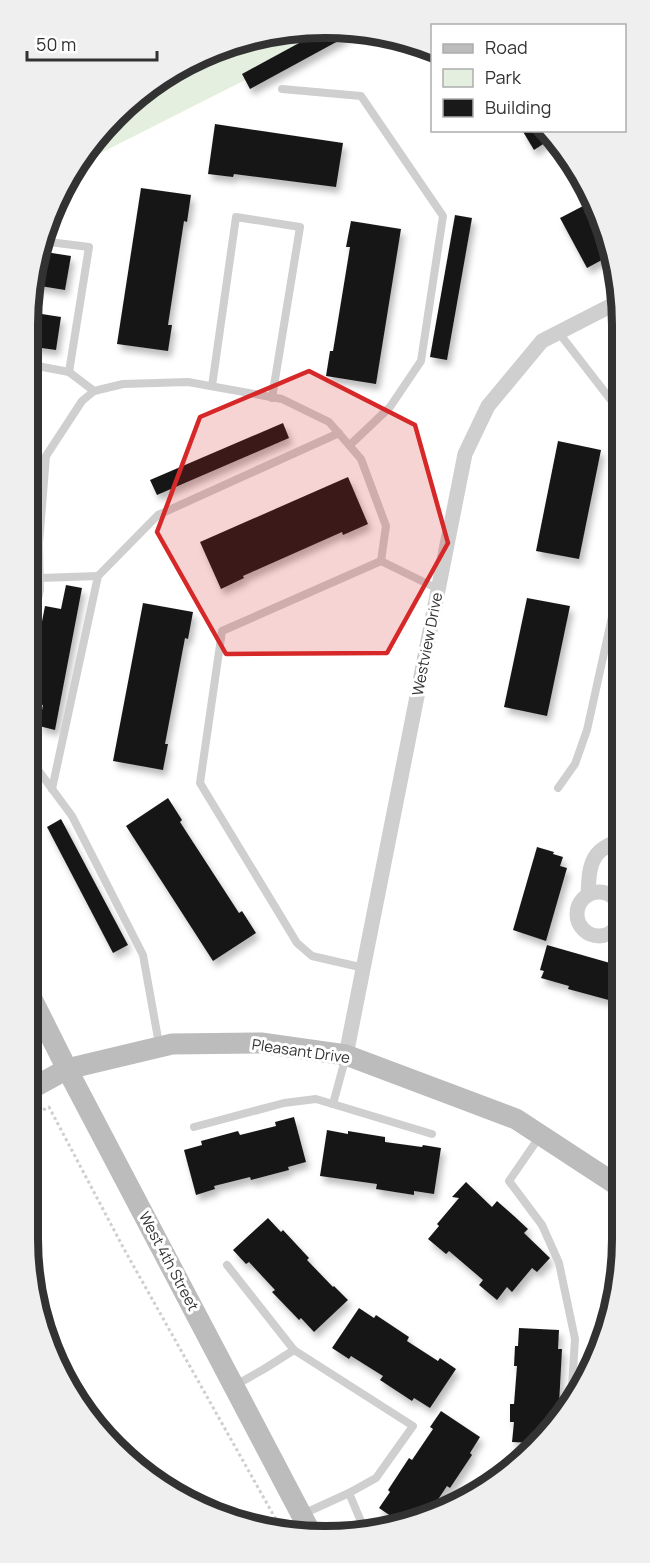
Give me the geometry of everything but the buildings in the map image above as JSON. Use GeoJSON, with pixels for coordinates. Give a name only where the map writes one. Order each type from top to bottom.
{"type":"FeatureCollection","features":[{"type":"Feature","properties":{"kind":"street","name":"Westview Drive"},"geometry":{"type":"LineString","coordinates":[[346,1055],[465,454],[488,406],[542,341],[612,306]]}},
{"type":"Feature","properties":{"kind":"street"},"geometry":{"type":"LineString","coordinates":[[588,894],[589,875],[597,855],[612,844]]}},
{"type":"Feature","properties":{"kind":"street","name":"West 4th Street"},"geometry":{"type":"LineString","coordinates":[[38,1011],[306,1523]]}},
{"type":"Feature","properties":{"kind":"street","name":"Pleasant Drive"},"geometry":{"type":"LineString","coordinates":[[38,1084],[67,1070],[172,1044],[261,1042],[346,1055],[516,1119],[612,1182]]}},
{"type":"Feature","properties":{"kind":"lane"},"geometry":{"type":"LineString","coordinates":[[282,89],[361,96],[443,216],[421,361],[390,407],[350,445]]}},
{"type":"Feature","properties":{"kind":"lane"},"geometry":{"type":"LineString","coordinates":[[212,386],[236,217],[300,227],[272,398]]}},
{"type":"Feature","properties":{"kind":"lane"},"geometry":{"type":"LineString","coordinates":[[50,242],[89,246],[69,372]]}},
{"type":"Feature","properties":{"kind":"lane"},"geometry":{"type":"LineString","coordinates":[[559,333],[612,401]]}},
{"type":"Feature","properties":{"kind":"lane"},"geometry":{"type":"LineString","coordinates":[[38,366],[69,372],[94,391]]}},
{"type":"Feature","properties":{"kind":"lane"},"geometry":{"type":"LineString","coordinates":[[38,599],[40,590],[39,544],[46,456],[82,400],[94,391],[123,384],[188,382],[212,386],[282,399],[329,422],[362,459],[386,526],[381,561]]}},
{"type":"Feature","properties":{"kind":"lane"},"geometry":{"type":"LineString","coordinates":[[52,789],[98,576],[158,515],[339,433]]}},
{"type":"Feature","properties":{"kind":"lane"},"geometry":{"type":"LineString","coordinates":[[364,968],[312,956],[297,943],[200,783],[222,631],[381,561],[438,589]]}},
{"type":"Feature","properties":{"kind":"lane"},"geometry":{"type":"LineString","coordinates":[[40,578],[98,576]]}},
{"type":"Feature","properties":{"kind":"lane"},"geometry":{"type":"LineString","coordinates":[[558,788],[575,764],[587,730],[612,617]]}},
{"type":"Feature","properties":{"kind":"lane"},"geometry":{"type":"LineString","coordinates":[[38,770],[72,816],[143,955],[160,1047]]}},
{"type":"Feature","properties":{"kind":"lane"},"geometry":{"type":"LineString","coordinates":[[333,1104],[346,1055]]}},
{"type":"Feature","properties":{"kind":"lane"},"geometry":{"type":"LineString","coordinates":[[194,1127],[284,1103],[316,1099],[432,1134]]}},
{"type":"Feature","properties":{"kind":"lane"},"geometry":{"type":"LineString","coordinates":[[541,1135],[509,1181],[542,1225],[559,1263],[576,1338],[572,1385]]}},
{"type":"Feature","properties":{"kind":"lane"},"geometry":{"type":"LineString","coordinates":[[227,1265],[294,1350],[413,1426],[376,1478],[349,1493],[306,1523]]}},
{"type":"Feature","properties":{"kind":"lane"},"geometry":{"type":"LineString","coordinates":[[234,1386],[294,1350]]}},
{"type":"Feature","properties":{"kind":"lane"},"geometry":{"type":"LineString","coordinates":[[349,1493],[362,1523]]}},
{"type":"Feature","properties":{"kind":"path"},"geometry":{"type":"LineString","coordinates":[[38,1112],[49,1107],[124,1249],[277,1521]]}},
{"type":"Feature","properties":{"kind":"highlighted area"},"geometry":{"type":"Polygon","coordinates":[[[309,371],[415,425],[448,543],[387,653],[226,654],[157,532],[200,417],[309,371]]]}},
{"type":"Feature","properties":{"kind":"green space"},"geometry":{"type":"Polygon","coordinates":[[[328,38],[91,158],[109,135],[135,109],[165,86],[198,67],[251,47],[287,40],[328,38]]]}}]}
